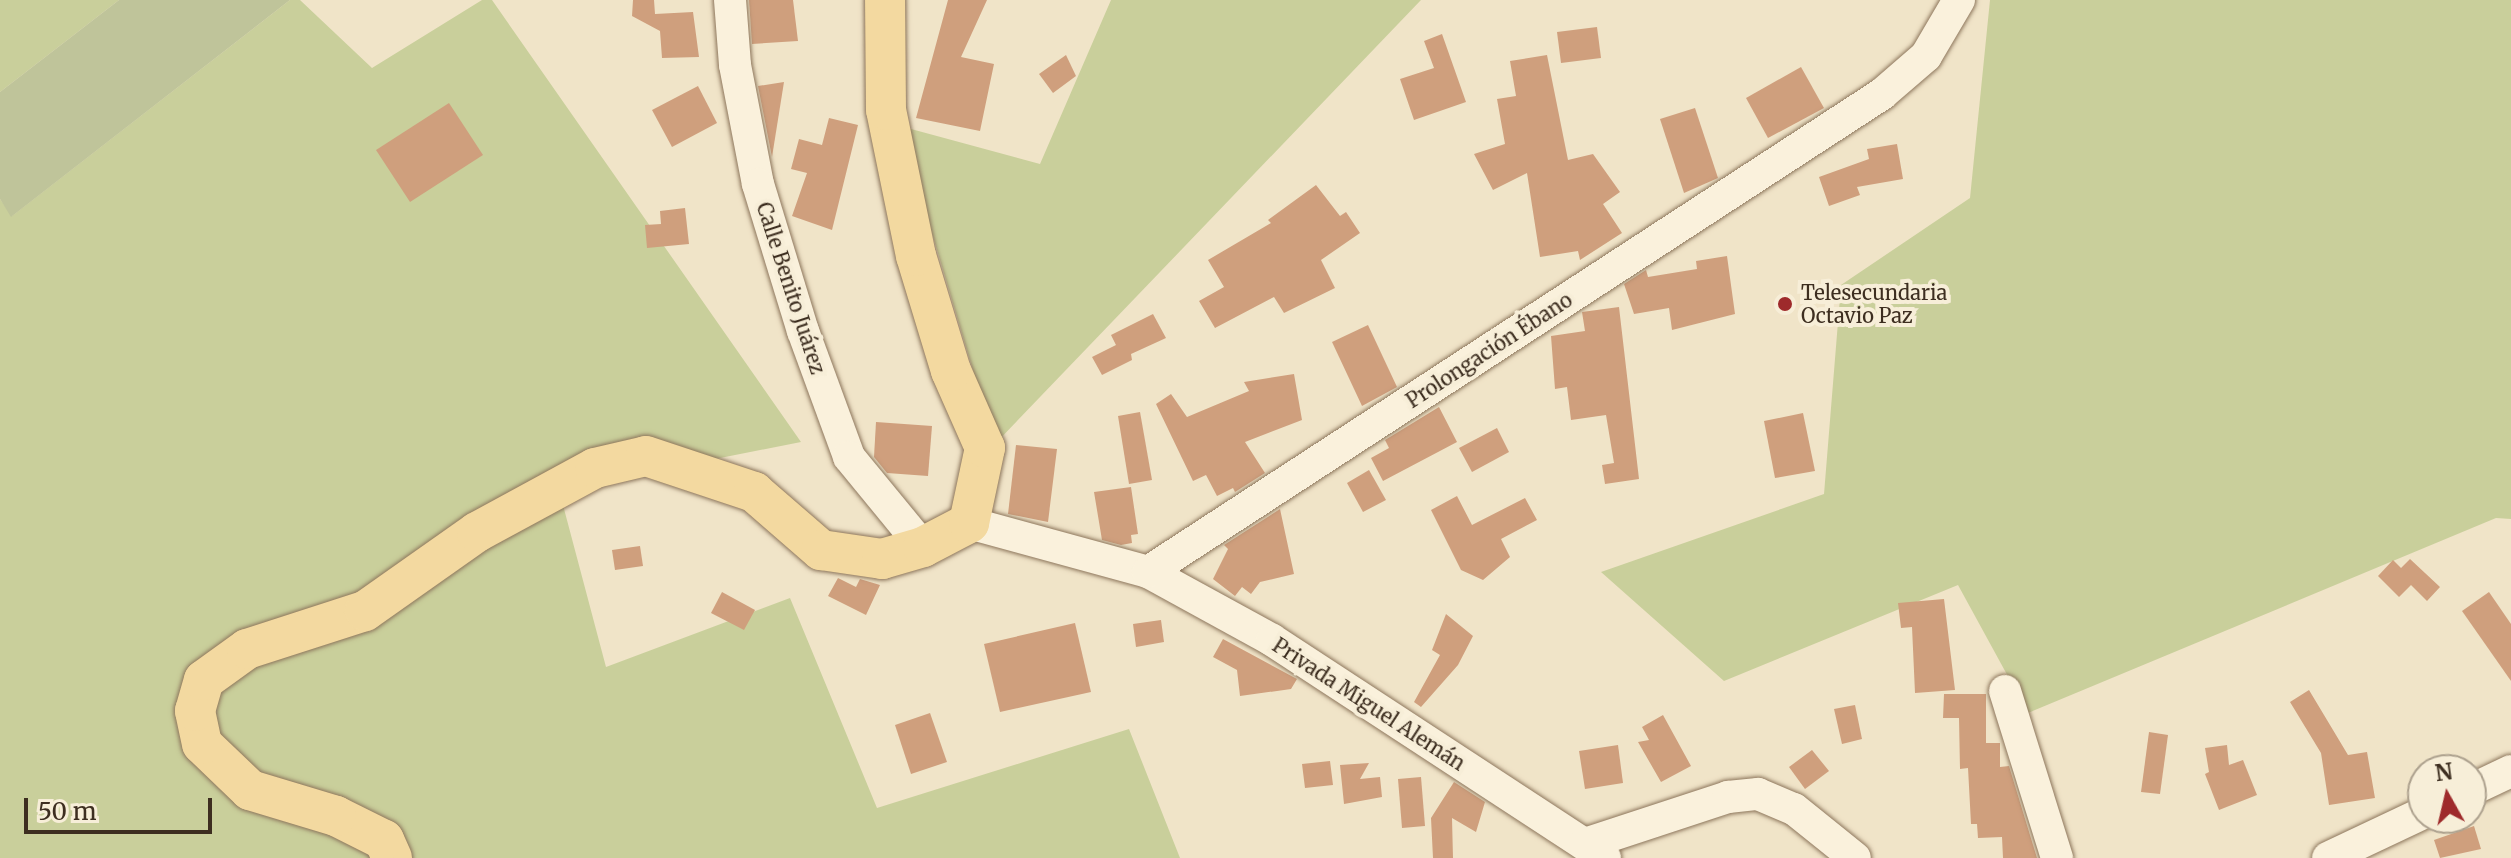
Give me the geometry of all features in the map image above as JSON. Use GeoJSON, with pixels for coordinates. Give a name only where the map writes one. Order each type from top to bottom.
{"type":"FeatureCollection","features":[{"type":"Feature","properties":{"kind":"main road"},"geometry":{"type":"LineString","coordinates":[[392,858],[384,840],[336,816],[250,790],[202,744],[195,711],[204,680],[247,649],[365,611],[477,532],[595,468],[646,456],[754,492],[821,550],[882,559],[923,547],[969,523],[985,448],[951,371],[916,256],[886,110],[889,6]]}},
{"type":"Feature","properties":{"kind":"street","name":"Calle Benito Juárez"},"geometry":{"type":"LineString","coordinates":[[730,0],[735,65],[758,184],[803,331],[849,457],[923,547]]}},
{"type":"Feature","properties":{"kind":"street","name":"Prolongación Ébano"},"geometry":{"type":"LineString","coordinates":[[1148,572],[1882,94],[1926,56],[1959,0]]}},
{"type":"Feature","properties":{"kind":"street"},"geometry":{"type":"LineString","coordinates":[[969,523],[1148,572]]}},
{"type":"Feature","properties":{"kind":"street","name":"Privada Miguel Alemán"},"geometry":{"type":"LineString","coordinates":[[1148,572],[1272,640],[1595,851]]}},
{"type":"Feature","properties":{"kind":"street"},"geometry":{"type":"LineString","coordinates":[[2005,691],[2057,858]]}},
{"type":"Feature","properties":{"kind":"street"},"geometry":{"type":"LineString","coordinates":[[2487,782],[2511,771]]}},
{"type":"Feature","properties":{"kind":"street"},"geometry":{"type":"LineString","coordinates":[[1595,851],[1728,797],[1758,794],[1794,809],[1855,858]]}},
{"type":"Feature","properties":{"kind":"street"},"geometry":{"type":"LineString","coordinates":[[2328,858],[2407,821]]}},
{"type":"Feature","properties":{"kind":"green space"},"geometry":{"type":"Polygon","coordinates":[[[0,0],[119,0],[0,92],[0,0]]]}},
{"type":"Feature","properties":{"kind":"green space"},"geometry":{"type":"Polygon","coordinates":[[[119,0],[290,0],[11,217],[0,199],[0,92],[119,0]]]}},
{"type":"Feature","properties":{"kind":"green space"},"geometry":{"type":"Polygon","coordinates":[[[290,0],[300,0],[372,68],[482,0],[492,0],[801,442],[559,490],[606,667],[790,598],[877,808],[1129,729],[1180,858],[0,858],[0,199],[12,216],[290,0]]]}},
{"type":"Feature","properties":{"kind":"green space"},"geometry":{"type":"Polygon","coordinates":[[[1111,0],[1421,0],[995,444],[900,126],[1040,164],[1111,0]]]}},
{"type":"Feature","properties":{"kind":"green space"},"geometry":{"type":"Polygon","coordinates":[[[1990,0],[2511,0],[2511,519],[2496,518],[2028,713],[1958,585],[1724,681],[1601,572],[1824,494],[1841,285],[1970,198],[1990,0]]]}},
{"type":"Feature","properties":{"kind":"building"},"geometry":{"type":"Polygon","coordinates":[[[633,0],[654,0],[655,14],[693,12],[699,57],[662,58],[660,31],[632,16],[633,0]]]}},
{"type":"Feature","properties":{"kind":"building"},"geometry":{"type":"Polygon","coordinates":[[[749,0],[793,0],[798,41],[752,44],[749,0]]]}},
{"type":"Feature","properties":{"kind":"building"},"geometry":{"type":"Polygon","coordinates":[[[948,0],[987,0],[961,57],[994,64],[980,131],[916,118],[948,0]]]}},
{"type":"Feature","properties":{"kind":"building"},"geometry":{"type":"Polygon","coordinates":[[[1597,27],[1601,58],[1561,63],[1557,32],[1597,27]]]}},
{"type":"Feature","properties":{"kind":"building"},"geometry":{"type":"Polygon","coordinates":[[[1442,34],[1466,102],[1414,120],[1400,79],[1434,68],[1424,41],[1442,34]]]}},
{"type":"Feature","properties":{"kind":"building"},"geometry":{"type":"Polygon","coordinates":[[[1066,55],[1076,76],[1053,93],[1039,74],[1066,55]]]}},
{"type":"Feature","properties":{"kind":"building"},"geometry":{"type":"Polygon","coordinates":[[[1547,55],[1568,160],[1593,154],[1620,192],[1603,204],[1622,233],[1580,260],[1578,251],[1540,257],[1527,173],[1493,190],[1474,154],[1505,144],[1497,99],[1516,96],[1510,61],[1547,55]]]}},
{"type":"Feature","properties":{"kind":"building"},"geometry":{"type":"Polygon","coordinates":[[[1801,67],[1824,108],[1768,138],[1746,98],[1801,67]]]}},
{"type":"Feature","properties":{"kind":"building"},"geometry":{"type":"Polygon","coordinates":[[[784,82],[772,157],[758,86],[784,82]]]}},
{"type":"Feature","properties":{"kind":"building"},"geometry":{"type":"Polygon","coordinates":[[[698,86],[717,123],[672,147],[652,110],[698,86]]]}},
{"type":"Feature","properties":{"kind":"building"},"geometry":{"type":"Polygon","coordinates":[[[449,103],[483,155],[410,202],[376,150],[449,103]]]}},
{"type":"Feature","properties":{"kind":"building"},"geometry":{"type":"Polygon","coordinates":[[[1695,108],[1718,178],[1684,193],[1660,119],[1695,108]]]}},
{"type":"Feature","properties":{"kind":"building"},"geometry":{"type":"Polygon","coordinates":[[[829,118],[858,125],[832,230],[792,216],[807,173],[791,169],[799,139],[822,145],[829,118]]]}},
{"type":"Feature","properties":{"kind":"building"},"geometry":{"type":"Polygon","coordinates":[[[1897,144],[1903,179],[1857,187],[1860,195],[1829,206],[1819,177],[1869,159],[1867,149],[1897,144]]]}},
{"type":"Feature","properties":{"kind":"building"},"geometry":{"type":"Polygon","coordinates":[[[1316,185],[1340,216],[1346,212],[1360,233],[1321,260],[1335,288],[1284,313],[1274,297],[1215,328],[1199,301],[1224,287],[1208,260],[1271,223],[1268,220],[1316,185]]]}},
{"type":"Feature","properties":{"kind":"building"},"geometry":{"type":"Polygon","coordinates":[[[685,208],[689,244],[647,248],[645,225],[661,224],[660,211],[685,208]]]}},
{"type":"Feature","properties":{"kind":"building"},"geometry":{"type":"Polygon","coordinates":[[[1727,256],[1735,314],[1672,330],[1669,308],[1634,314],[1624,284],[1646,270],[1648,277],[1697,269],[1696,261],[1727,256]]]}},
{"type":"Feature","properties":{"kind":"building"},"geometry":{"type":"Polygon","coordinates":[[[1619,307],[1639,479],[1605,484],[1602,465],[1614,463],[1606,415],[1571,420],[1567,387],[1555,389],[1551,336],[1585,331],[1582,312],[1619,307]]]}},
{"type":"Feature","properties":{"kind":"building"},"geometry":{"type":"Polygon","coordinates":[[[1153,314],[1166,338],[1131,354],[1132,360],[1102,375],[1092,357],[1116,345],[1111,335],[1153,314]]]}},
{"type":"Feature","properties":{"kind":"building"},"geometry":{"type":"Polygon","coordinates":[[[1368,325],[1397,387],[1362,406],[1332,342],[1368,325]]]}},
{"type":"Feature","properties":{"kind":"building"},"geometry":{"type":"Polygon","coordinates":[[[1294,374],[1302,420],[1245,442],[1265,473],[1235,492],[1233,488],[1217,496],[1206,475],[1193,481],[1156,404],[1171,394],[1187,417],[1249,391],[1244,382],[1294,374]]]}},
{"type":"Feature","properties":{"kind":"building"},"geometry":{"type":"Polygon","coordinates":[[[1439,407],[1457,442],[1383,481],[1371,458],[1389,448],[1385,440],[1439,407]]]}},
{"type":"Feature","properties":{"kind":"building"},"geometry":{"type":"Polygon","coordinates":[[[1140,412],[1152,480],[1129,484],[1118,416],[1140,412]]]}},
{"type":"Feature","properties":{"kind":"building"},"geometry":{"type":"Polygon","coordinates":[[[1803,413],[1815,471],[1775,478],[1764,421],[1803,413]]]}},
{"type":"Feature","properties":{"kind":"building"},"geometry":{"type":"Polygon","coordinates":[[[876,422],[932,426],[928,476],[887,473],[874,457],[876,422]]]}},
{"type":"Feature","properties":{"kind":"building"},"geometry":{"type":"Polygon","coordinates":[[[1497,428],[1509,452],[1472,472],[1459,448],[1497,428]]]}},
{"type":"Feature","properties":{"kind":"building"},"geometry":{"type":"Polygon","coordinates":[[[1016,445],[1057,449],[1048,522],[1008,514],[1016,445]]]}},
{"type":"Feature","properties":{"kind":"building"},"geometry":{"type":"Polygon","coordinates":[[[1369,470],[1386,500],[1363,512],[1347,483],[1369,470]]]}},
{"type":"Feature","properties":{"kind":"building"},"geometry":{"type":"Polygon","coordinates":[[[1131,487],[1138,534],[1131,535],[1132,543],[1121,545],[1102,540],[1094,492],[1131,487]]]}},
{"type":"Feature","properties":{"kind":"building"},"geometry":{"type":"Polygon","coordinates":[[[1457,496],[1472,525],[1525,498],[1537,520],[1501,539],[1510,557],[1483,580],[1461,570],[1431,510],[1457,496]]]}},
{"type":"Feature","properties":{"kind":"building"},"geometry":{"type":"Polygon","coordinates":[[[1280,509],[1294,574],[1260,582],[1251,594],[1242,587],[1235,596],[1213,579],[1228,549],[1224,545],[1280,509]]]}},
{"type":"Feature","properties":{"kind":"building"},"geometry":{"type":"Polygon","coordinates":[[[640,546],[643,566],[615,570],[612,550],[640,546]]]}},
{"type":"Feature","properties":{"kind":"building"},"geometry":{"type":"Polygon","coordinates":[[[2410,559],[2440,587],[2427,601],[2411,585],[2399,597],[2378,576],[2393,560],[2401,568],[2410,559]]]}},
{"type":"Feature","properties":{"kind":"building"},"geometry":{"type":"Polygon","coordinates":[[[838,578],[856,587],[860,579],[880,585],[866,615],[828,596],[838,578]]]}},
{"type":"Feature","properties":{"kind":"building"},"geometry":{"type":"Polygon","coordinates":[[[722,592],[755,610],[744,630],[711,613],[722,592]]]}},
{"type":"Feature","properties":{"kind":"building"},"geometry":{"type":"Polygon","coordinates":[[[2489,592],[2511,624],[2511,681],[2462,611],[2489,592]]]}},
{"type":"Feature","properties":{"kind":"building"},"geometry":{"type":"Polygon","coordinates":[[[1944,599],[1955,690],[1915,693],[1912,627],[1901,628],[1898,603],[1944,599]]]}},
{"type":"Feature","properties":{"kind":"building"},"geometry":{"type":"Polygon","coordinates":[[[1446,614],[1473,636],[1458,665],[1421,707],[1414,702],[1440,655],[1432,650],[1446,614]]]}},
{"type":"Feature","properties":{"kind":"building"},"geometry":{"type":"Polygon","coordinates":[[[1161,620],[1164,642],[1136,647],[1133,624],[1161,620]]]}},
{"type":"Feature","properties":{"kind":"building"},"geometry":{"type":"Polygon","coordinates":[[[1075,623],[1091,692],[1000,712],[984,644],[1075,623]]]}},
{"type":"Feature","properties":{"kind":"building"},"geometry":{"type":"Polygon","coordinates":[[[1223,639],[1297,679],[1291,689],[1240,696],[1237,670],[1213,657],[1223,639]]]}},
{"type":"Feature","properties":{"kind":"building"},"geometry":{"type":"Polygon","coordinates":[[[2309,690],[2348,755],[2367,752],[2375,798],[2329,805],[2321,753],[2290,702],[2309,690]]]}},
{"type":"Feature","properties":{"kind":"building"},"geometry":{"type":"Polygon","coordinates":[[[1944,694],[1986,694],[1986,743],[2000,743],[2000,767],[2009,766],[2037,858],[2003,858],[2002,837],[1978,838],[1977,824],[1971,824],[1968,768],[1960,769],[1959,718],[1943,718],[1944,694]]]}},
{"type":"Feature","properties":{"kind":"building"},"geometry":{"type":"Polygon","coordinates":[[[1855,705],[1862,739],[1842,744],[1834,709],[1855,705]]]}},
{"type":"Feature","properties":{"kind":"building"},"geometry":{"type":"Polygon","coordinates":[[[930,713],[947,762],[911,774],[895,725],[930,713]]]}},
{"type":"Feature","properties":{"kind":"building"},"geometry":{"type":"Polygon","coordinates":[[[1663,715],[1691,766],[1661,782],[1638,742],[1649,740],[1642,727],[1663,715]]]}},
{"type":"Feature","properties":{"kind":"building"},"geometry":{"type":"Polygon","coordinates":[[[2149,732],[2168,735],[2160,794],[2141,792],[2149,732]]]}},
{"type":"Feature","properties":{"kind":"building"},"geometry":{"type":"Polygon","coordinates":[[[1618,745],[1623,783],[1585,789],[1579,751],[1618,745]]]}},
{"type":"Feature","properties":{"kind":"building"},"geometry":{"type":"Polygon","coordinates":[[[2227,745],[2229,765],[2243,760],[2257,795],[2219,810],[2205,774],[2209,772],[2205,748],[2227,745]]]}},
{"type":"Feature","properties":{"kind":"building"},"geometry":{"type":"Polygon","coordinates":[[[1812,750],[1829,771],[1805,789],[1789,767],[1812,750]]]}},
{"type":"Feature","properties":{"kind":"building"},"geometry":{"type":"Polygon","coordinates":[[[1330,761],[1333,785],[1305,788],[1302,764],[1330,761]]]}},
{"type":"Feature","properties":{"kind":"building"},"geometry":{"type":"Polygon","coordinates":[[[1369,763],[1360,779],[1380,777],[1382,797],[1344,804],[1340,765],[1369,763]]]}},
{"type":"Feature","properties":{"kind":"building"},"geometry":{"type":"Polygon","coordinates":[[[1421,777],[1425,826],[1402,828],[1398,779],[1421,777]]]}},
{"type":"Feature","properties":{"kind":"building"},"geometry":{"type":"Polygon","coordinates":[[[1454,782],[1485,802],[1476,832],[1452,818],[1453,858],[1433,858],[1431,818],[1454,782]]]}},
{"type":"Feature","properties":{"kind":"building"},"geometry":{"type":"Polygon","coordinates":[[[2451,834],[2476,834],[2481,849],[2440,858],[2434,840],[2451,834]]]}},
{"type":"Feature","properties":{"kind":"place","name":"Telesecundaria Octavio Paz"},"geometry":{"type":"Point","coordinates":[1785,304]}}]}
